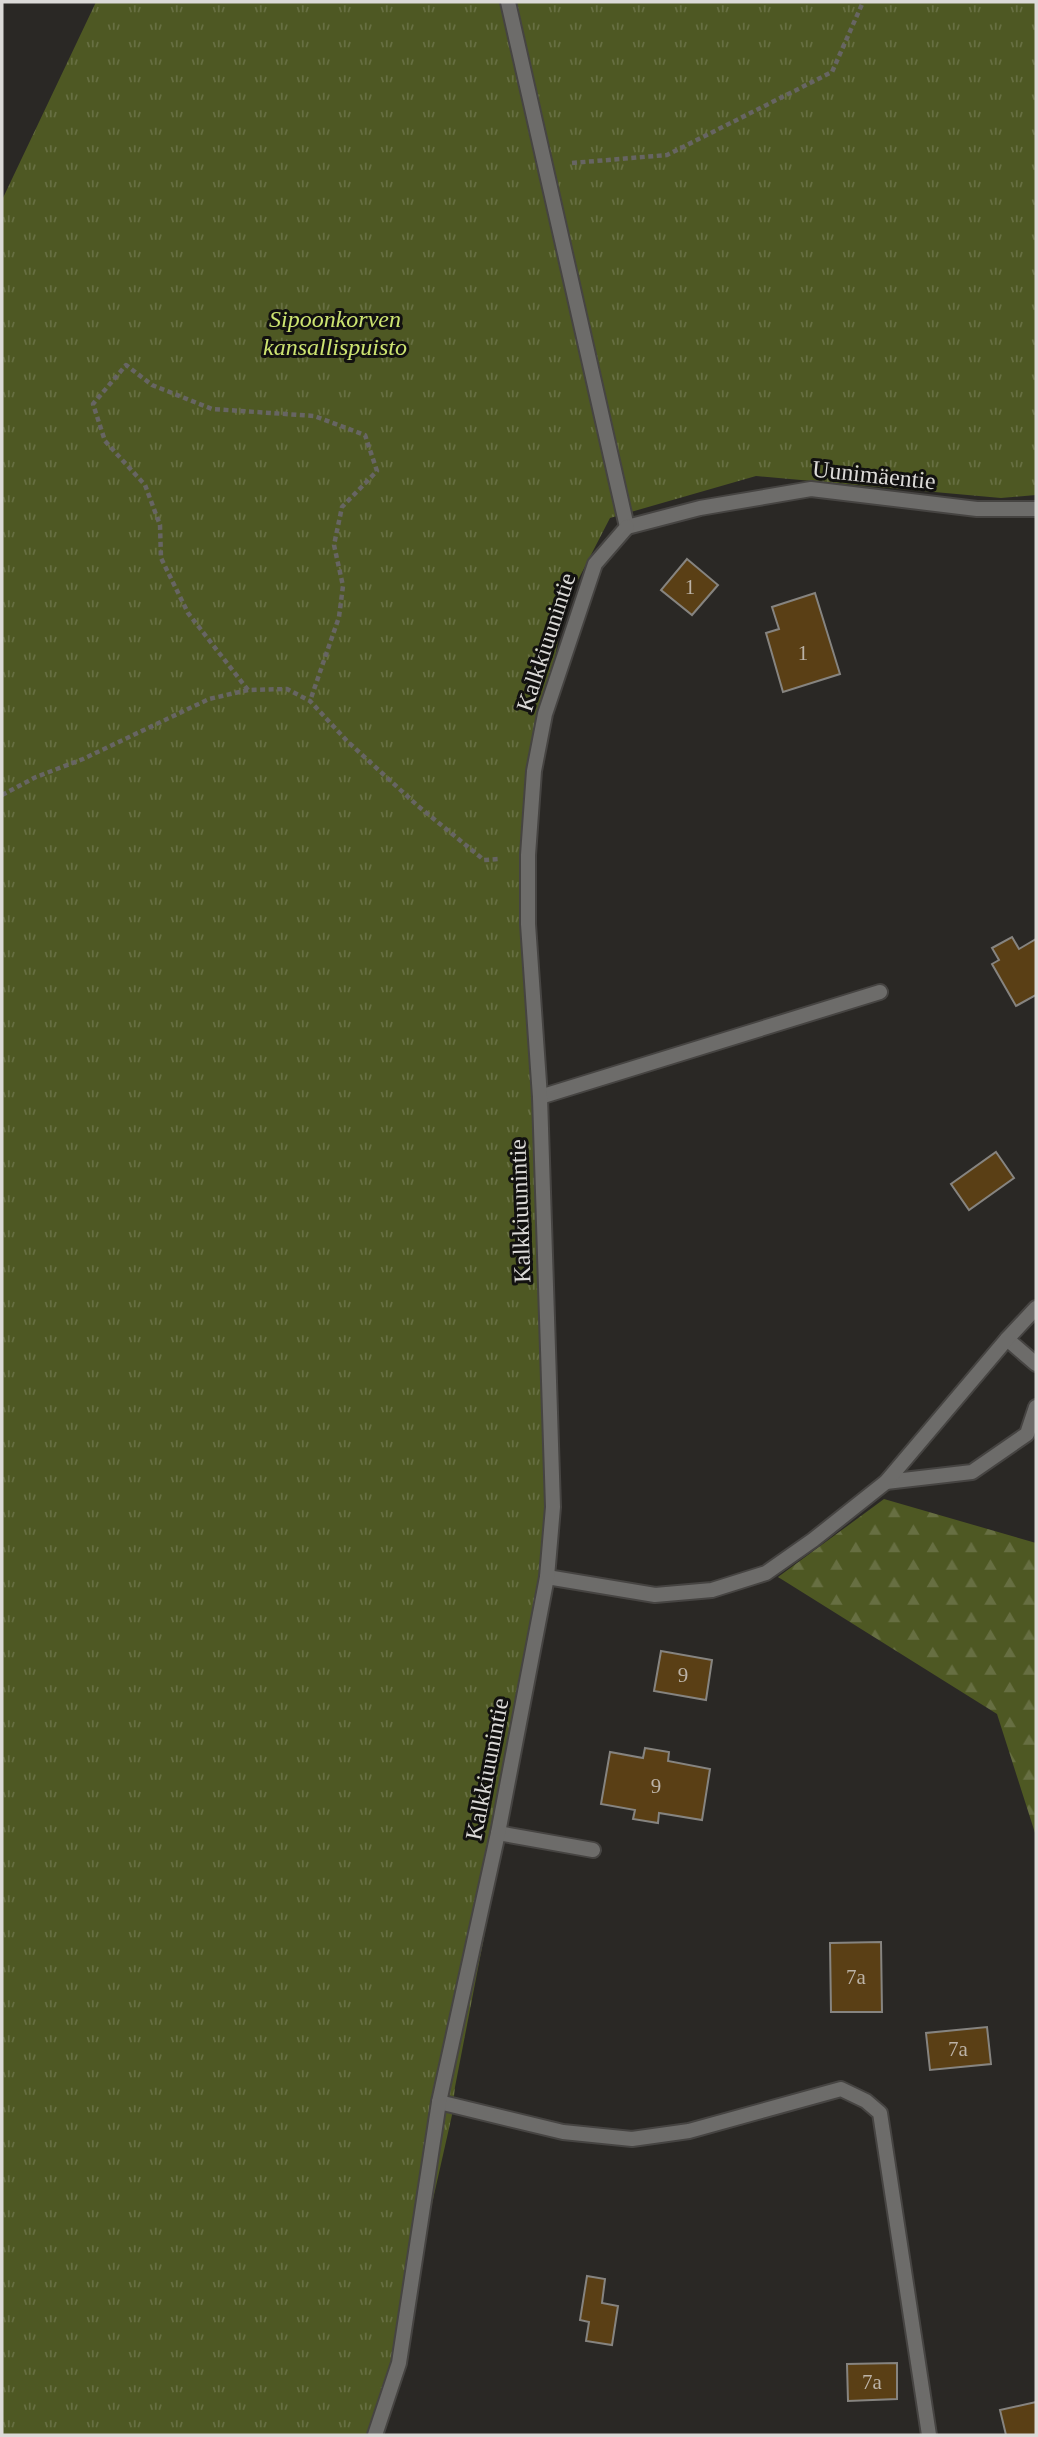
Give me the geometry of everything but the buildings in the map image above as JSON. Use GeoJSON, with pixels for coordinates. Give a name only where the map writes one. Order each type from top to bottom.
{"type":"FeatureCollection","features":[{"type":"Feature","properties":{"kind":"street"},"geometry":{"type":"LineString","coordinates":[[508,2],[627,527]]}},
{"type":"Feature","properties":{"kind":"street","name":"Uunimäentie"},"geometry":{"type":"LineString","coordinates":[[627,527],[700,508],[811,489],[977,509],[1036,509]]}},
{"type":"Feature","properties":{"kind":"street","name":"Kalkkiuunintie"},"geometry":{"type":"LineString","coordinates":[[375,2435],[399,2363],[439,2102],[498,1833],[547,1577],[554,1507],[540,1097],[528,924],[528,855],[534,771],[545,714],[595,564],[627,527]]}},
{"type":"Feature","properties":{"kind":"street"},"geometry":{"type":"LineString","coordinates":[[540,1097],[880,992]]}},
{"type":"Feature","properties":{"kind":"street"},"geometry":{"type":"LineString","coordinates":[[547,1577],[655,1595],[712,1590],[766,1573],[813,1540],[886,1482],[1036,1308]]}},
{"type":"Feature","properties":{"kind":"street"},"geometry":{"type":"LineString","coordinates":[[1007,1339],[1036,1364]]}},
{"type":"Feature","properties":{"kind":"street"},"geometry":{"type":"LineString","coordinates":[[886,1482],[972,1472],[1027,1434],[1036,1406]]}},
{"type":"Feature","properties":{"kind":"street"},"geometry":{"type":"LineString","coordinates":[[498,1833],[593,1850]]}},
{"type":"Feature","properties":{"kind":"street"},"geometry":{"type":"LineString","coordinates":[[439,2102],[563,2132],[632,2139],[688,2132],[841,2089],[866,2101],[880,2113],[929,2435]]}},
{"type":"Feature","properties":{"kind":"path"},"geometry":{"type":"LineString","coordinates":[[544,165],[667,155],[832,72],[863,2]]}},
{"type":"Feature","properties":{"kind":"path"},"geometry":{"type":"LineString","coordinates":[[248,690],[188,613],[161,558],[160,525],[145,485],[105,441],[93,404],[126,365],[152,385],[212,409],[314,416],[365,435],[377,471],[342,507],[334,545],[343,586],[339,617],[310,701]]}},
{"type":"Feature","properties":{"kind":"path"},"geometry":{"type":"LineString","coordinates":[[2,796],[36,777],[83,759],[209,699],[248,690],[287,689],[310,701],[347,741],[418,806],[484,860],[507,858]]}},
{"type":"Feature","properties":{"kind":"green space","name":"Sipoonkorven kansallispuisto"},"geometry":{"type":"Polygon","coordinates":[[[96,2],[1036,2],[1036,495],[1001,498],[756,476],[610,518],[563,609],[546,715],[531,767],[554,1576],[455,2087],[452,2115],[380,2435],[2,2435],[2,200],[96,2]]]}},
{"type":"Feature","properties":{"kind":"green space"},"geometry":{"type":"Polygon","coordinates":[[[884,1499],[1036,1543],[1036,1836],[997,1714],[778,1577],[884,1499]]]}}]}
